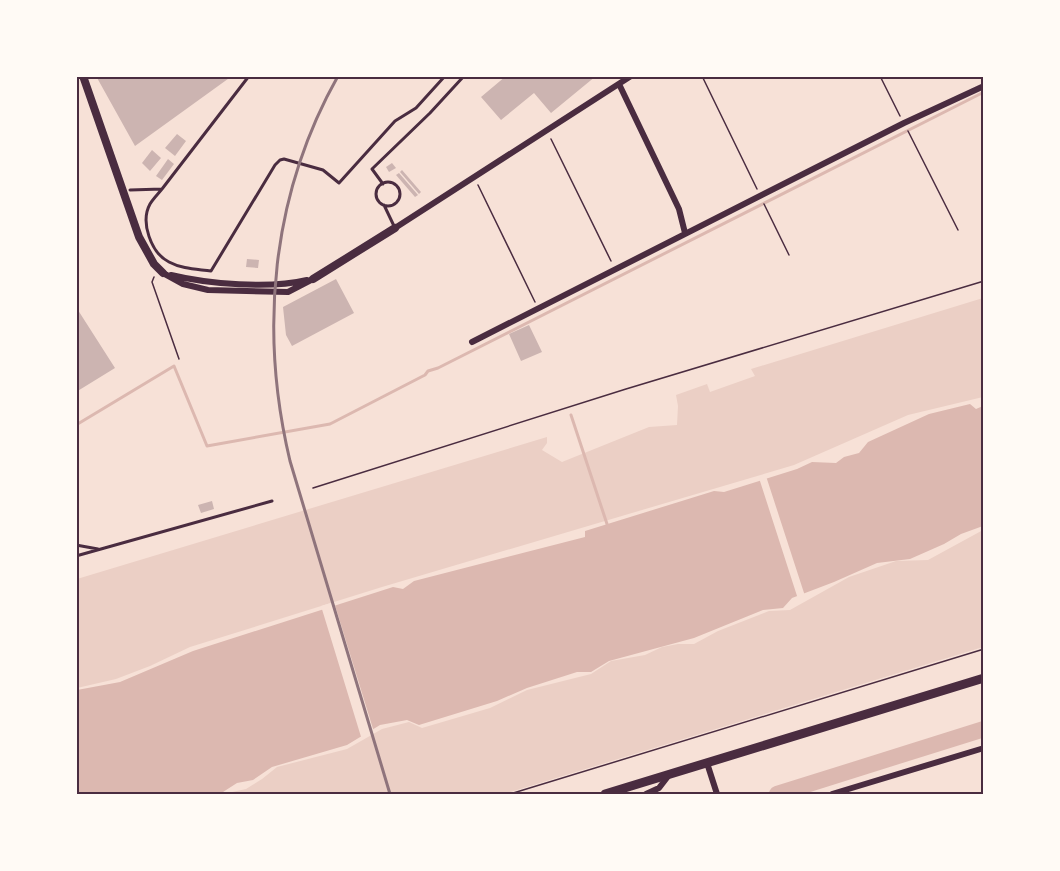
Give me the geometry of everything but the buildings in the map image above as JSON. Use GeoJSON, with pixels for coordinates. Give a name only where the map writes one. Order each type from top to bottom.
{"type":"FeatureCollection","features":[{"type":"Feature","properties":{"kind":"main road"},"geometry":{"type":"LineString","coordinates":[[605,795],[984,678]]}},
{"type":"Feature","properties":{"kind":"street"},"geometry":{"type":"LineString","coordinates":[[83,76],[139,237],[160,270],[183,284],[214,291],[288,292],[395,228],[631,76]]}},
{"type":"Feature","properties":{"kind":"street"},"geometry":{"type":"LineString","coordinates":[[619,84],[679,209],[686,233]]}},
{"type":"Feature","properties":{"kind":"street"},"geometry":{"type":"LineString","coordinates":[[472,342],[904,123],[984,86]]}},
{"type":"Feature","properties":{"kind":"street"},"geometry":{"type":"LineString","coordinates":[[832,795],[984,748]]}},
{"type":"Feature","properties":{"kind":"street"},"geometry":{"type":"LineString","coordinates":[[707,763],[717,795]]}},
{"type":"Feature","properties":{"kind":"street"},"geometry":{"type":"LineString","coordinates":[[646,795],[659,788],[669,775]]}},
{"type":"Feature","properties":{"kind":"lane"},"geometry":{"type":"LineString","coordinates":[[249,76],[150,205],[147,213],[149,237],[157,251],[166,261],[182,268],[211,271],[280,160],[284,159],[323,170],[339,183],[395,121],[416,108],[445,76]]}},
{"type":"Feature","properties":{"kind":"lane"},"geometry":{"type":"LineString","coordinates":[[383,184],[372,169],[430,113],[464,76]]}},
{"type":"Feature","properties":{"kind":"lane"},"geometry":{"type":"LineString","coordinates":[[384,205],[395,204],[400,194],[394,184],[383,184],[378,188],[376,195],[384,205],[395,228]]}},
{"type":"Feature","properties":{"kind":"lane"},"geometry":{"type":"LineString","coordinates":[[130,190],[162,189]]}},
{"type":"Feature","properties":{"kind":"lane"},"geometry":{"type":"LineString","coordinates":[[76,555],[272,501]]}},
{"type":"Feature","properties":{"kind":"lane"},"geometry":{"type":"LineString","coordinates":[[76,545],[99,550]]}},
{"type":"Feature","properties":{"kind":"path"},"geometry":{"type":"LineString","coordinates":[[702,76],[789,255]]}},
{"type":"Feature","properties":{"kind":"path"},"geometry":{"type":"LineString","coordinates":[[880,76],[958,230]]}},
{"type":"Feature","properties":{"kind":"path"},"geometry":{"type":"LineString","coordinates":[[546,130],[615,270]]}},
{"type":"Feature","properties":{"kind":"path"},"geometry":{"type":"LineString","coordinates":[[474,176],[538,308]]}},
{"type":"Feature","properties":{"kind":"path"},"geometry":{"type":"LineString","coordinates":[[160,270],[152,282],[179,359]]}},
{"type":"Feature","properties":{"kind":"path"},"geometry":{"type":"LineString","coordinates":[[313,488],[626,389],[984,281]]}},
{"type":"Feature","properties":{"kind":"path"},"geometry":{"type":"LineString","coordinates":[[510,795],[984,649]]}},
{"type":"Feature","properties":{"kind":"shaded area"},"geometry":{"type":"Polygon","coordinates":[[[983,298],[983,397],[908,415],[794,465],[382,587],[190,647],[116,679],[77,688],[77,579],[547,437],[547,443],[542,450],[562,462],[649,427],[677,425],[676,395],[707,384],[710,392],[755,376],[751,369],[983,298]]]}},
{"type":"Feature","properties":{"kind":"shaded area"},"geometry":{"type":"Polygon","coordinates":[[[970,404],[976,409],[983,406],[983,526],[910,559],[877,563],[792,598],[783,608],[763,610],[694,638],[609,661],[591,672],[577,672],[527,688],[497,701],[419,725],[407,720],[380,725],[347,745],[272,767],[253,780],[237,783],[223,792],[77,794],[77,690],[120,682],[193,651],[393,587],[403,589],[414,581],[585,537],[585,531],[714,491],[724,492],[812,462],[836,463],[844,457],[859,453],[868,442],[929,414],[970,404]]]}},
{"type":"Feature","properties":{"kind":"shaded area"},"geometry":{"type":"Polygon","coordinates":[[[983,530],[983,647],[504,794],[223,794],[246,789],[277,767],[347,749],[382,729],[409,722],[422,728],[490,708],[527,690],[591,674],[611,661],[645,655],[662,647],[694,644],[718,631],[769,611],[790,610],[849,577],[896,561],[928,560],[983,530]]]}},
{"type":"Feature","properties":{"kind":"pier"},"geometry":{"type":"Polygon","coordinates":[[[766,476],[805,596],[798,599],[759,478],[766,476]]]}},
{"type":"Feature","properties":{"kind":"pier"},"geometry":{"type":"Polygon","coordinates":[[[334,602],[374,732],[362,740],[321,606],[334,602]]]}},
{"type":"Feature","properties":{"kind":"waterway"},"geometry":{"type":"LineString","coordinates":[[76,425],[174,366],[207,446],[330,424],[425,375],[428,371],[438,368],[984,92]]}},
{"type":"Feature","properties":{"kind":"waterway"},"geometry":{"type":"LineString","coordinates":[[571,415],[608,527]]}},
{"type":"Feature","properties":{"kind":"waterway"},"geometry":{"type":"LineString","coordinates":[[777,794],[984,729]]}},
{"type":"Feature","properties":{"kind":"railway"},"geometry":{"type":"LineString","coordinates":[[338,76],[315,121],[298,168],[285,216],[277,264],[274,313],[275,363],[280,412],[290,461],[390,794]]}}]}
